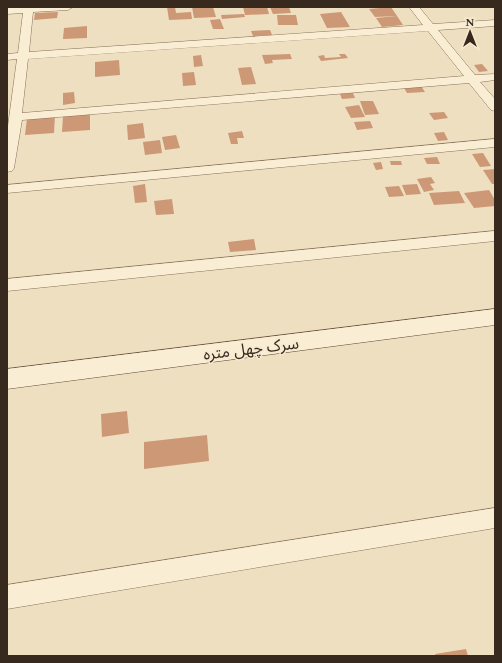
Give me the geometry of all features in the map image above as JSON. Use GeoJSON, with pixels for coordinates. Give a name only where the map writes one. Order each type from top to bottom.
{"type":"FeatureCollection","features":[{"type":"Feature","properties":{"kind":"street"},"geometry":{"type":"LineString","coordinates":[[7,11],[29,8],[68,7]]}},
{"type":"Feature","properties":{"kind":"street"},"geometry":{"type":"LineString","coordinates":[[414,7],[495,107]]}},
{"type":"Feature","properties":{"kind":"street"},"geometry":{"type":"LineString","coordinates":[[7,168],[13,115],[29,8]]}},
{"type":"Feature","properties":{"kind":"street"},"geometry":{"type":"LineString","coordinates":[[7,57],[495,23]]}},
{"type":"Feature","properties":{"kind":"street"},"geometry":{"type":"LineString","coordinates":[[13,115],[495,77]]}},
{"type":"Feature","properties":{"kind":"street"},"geometry":{"type":"LineString","coordinates":[[7,189],[495,144]]}},
{"type":"Feature","properties":{"kind":"street"},"geometry":{"type":"LineString","coordinates":[[7,285],[495,236]]}},
{"type":"Feature","properties":{"kind":"street","name":"سرک چهل متره"},"geometry":{"type":"LineString","coordinates":[[7,379],[495,317]]}},
{"type":"Feature","properties":{"kind":"street"},"geometry":{"type":"LineString","coordinates":[[7,597],[495,518]]}},
{"type":"Feature","properties":{"kind":"building"},"geometry":{"type":"Polygon","coordinates":[[[167,7],[175,7],[176,13],[191,12],[192,19],[169,20],[167,7]]]}},
{"type":"Feature","properties":{"kind":"building"},"geometry":{"type":"Polygon","coordinates":[[[192,7],[213,7],[216,17],[194,18],[192,7]]]}},
{"type":"Feature","properties":{"kind":"building"},"geometry":{"type":"Polygon","coordinates":[[[243,7],[267,7],[269,14],[245,15],[243,7]]]}},
{"type":"Feature","properties":{"kind":"building"},"geometry":{"type":"Polygon","coordinates":[[[270,7],[289,7],[291,13],[273,14],[270,7]]]}},
{"type":"Feature","properties":{"kind":"building"},"geometry":{"type":"Polygon","coordinates":[[[391,7],[397,16],[375,17],[369,9],[391,7]]]}},
{"type":"Feature","properties":{"kind":"building"},"geometry":{"type":"Polygon","coordinates":[[[58,12],[57,18],[34,20],[35,13],[58,12]]]}},
{"type":"Feature","properties":{"kind":"building"},"geometry":{"type":"Polygon","coordinates":[[[341,12],[350,27],[327,28],[320,14],[341,12]]]}},
{"type":"Feature","properties":{"kind":"building"},"geometry":{"type":"Polygon","coordinates":[[[244,14],[245,17],[222,19],[221,15],[244,14]]]}},
{"type":"Feature","properties":{"kind":"building"},"geometry":{"type":"Polygon","coordinates":[[[277,15],[296,15],[298,25],[278,25],[277,15]]]}},
{"type":"Feature","properties":{"kind":"building"},"geometry":{"type":"Polygon","coordinates":[[[397,16],[403,25],[382,27],[376,18],[397,16]]]}},
{"type":"Feature","properties":{"kind":"building"},"geometry":{"type":"Polygon","coordinates":[[[220,19],[224,29],[213,29],[210,20],[220,19]]]}},
{"type":"Feature","properties":{"kind":"building"},"geometry":{"type":"Polygon","coordinates":[[[87,26],[87,38],[63,39],[64,28],[87,26]]]}},
{"type":"Feature","properties":{"kind":"building"},"geometry":{"type":"Polygon","coordinates":[[[270,30],[272,35],[253,36],[251,31],[270,30]]]}},
{"type":"Feature","properties":{"kind":"building"},"geometry":{"type":"Polygon","coordinates":[[[290,54],[292,59],[272,60],[273,63],[265,64],[262,55],[290,54]]]}},
{"type":"Feature","properties":{"kind":"building"},"geometry":{"type":"Polygon","coordinates":[[[339,54],[345,54],[348,58],[321,61],[318,56],[324,55],[325,58],[341,57],[339,54]]]}},
{"type":"Feature","properties":{"kind":"building"},"geometry":{"type":"Polygon","coordinates":[[[201,55],[203,66],[194,67],[193,56],[201,55]]]}},
{"type":"Feature","properties":{"kind":"building"},"geometry":{"type":"Polygon","coordinates":[[[119,60],[120,75],[95,77],[95,62],[119,60]]]}},
{"type":"Feature","properties":{"kind":"building"},"geometry":{"type":"Polygon","coordinates":[[[482,64],[488,71],[479,72],[474,65],[482,64]]]}},
{"type":"Feature","properties":{"kind":"building"},"geometry":{"type":"Polygon","coordinates":[[[251,67],[256,84],[242,85],[238,68],[251,67]]]}},
{"type":"Feature","properties":{"kind":"building"},"geometry":{"type":"Polygon","coordinates":[[[194,72],[196,85],[183,86],[182,73],[194,72]]]}},
{"type":"Feature","properties":{"kind":"building"},"geometry":{"type":"Polygon","coordinates":[[[421,86],[425,92],[407,93],[404,88],[421,86]]]}},
{"type":"Feature","properties":{"kind":"building"},"geometry":{"type":"Polygon","coordinates":[[[74,92],[75,103],[63,105],[63,93],[74,92]]]}},
{"type":"Feature","properties":{"kind":"building"},"geometry":{"type":"Polygon","coordinates":[[[353,93],[355,98],[342,99],[340,94],[353,93]]]}},
{"type":"Feature","properties":{"kind":"building"},"geometry":{"type":"Polygon","coordinates":[[[360,101],[373,101],[379,114],[365,115],[360,101]]]}},
{"type":"Feature","properties":{"kind":"building"},"geometry":{"type":"Polygon","coordinates":[[[359,105],[365,117],[351,118],[345,107],[359,105]]]}},
{"type":"Feature","properties":{"kind":"building"},"geometry":{"type":"Polygon","coordinates":[[[444,112],[448,118],[434,120],[429,113],[444,112]]]}},
{"type":"Feature","properties":{"kind":"building"},"geometry":{"type":"Polygon","coordinates":[[[90,113],[90,130],[62,132],[63,116],[90,113]]]}},
{"type":"Feature","properties":{"kind":"building"},"geometry":{"type":"Polygon","coordinates":[[[55,115],[54,133],[25,135],[27,118],[55,115]]]}},
{"type":"Feature","properties":{"kind":"building"},"geometry":{"type":"Polygon","coordinates":[[[370,121],[373,128],[357,130],[354,122],[370,121]]]}},
{"type":"Feature","properties":{"kind":"building"},"geometry":{"type":"Polygon","coordinates":[[[143,123],[145,138],[128,140],[127,125],[143,123]]]}},
{"type":"Feature","properties":{"kind":"building"},"geometry":{"type":"Polygon","coordinates":[[[242,131],[244,138],[237,138],[238,144],[231,144],[228,133],[242,131]]]}},
{"type":"Feature","properties":{"kind":"building"},"geometry":{"type":"Polygon","coordinates":[[[444,132],[448,140],[438,141],[434,133],[444,132]]]}},
{"type":"Feature","properties":{"kind":"building"},"geometry":{"type":"Polygon","coordinates":[[[176,135],[180,148],[165,150],[162,137],[176,135]]]}},
{"type":"Feature","properties":{"kind":"building"},"geometry":{"type":"Polygon","coordinates":[[[160,140],[162,153],[145,155],[143,142],[160,140]]]}},
{"type":"Feature","properties":{"kind":"building"},"geometry":{"type":"Polygon","coordinates":[[[483,153],[491,166],[480,167],[472,154],[483,153]]]}},
{"type":"Feature","properties":{"kind":"building"},"geometry":{"type":"Polygon","coordinates":[[[437,157],[440,164],[427,164],[424,158],[437,157]]]}},
{"type":"Feature","properties":{"kind":"building"},"geometry":{"type":"Polygon","coordinates":[[[390,161],[401,161],[402,165],[391,165],[390,161]]]}},
{"type":"Feature","properties":{"kind":"building"},"geometry":{"type":"Polygon","coordinates":[[[381,162],[383,169],[376,170],[373,163],[381,162]]]}},
{"type":"Feature","properties":{"kind":"building"},"geometry":{"type":"Polygon","coordinates":[[[495,169],[495,184],[492,184],[483,170],[495,169]]]}},
{"type":"Feature","properties":{"kind":"building"},"geometry":{"type":"Polygon","coordinates":[[[431,177],[435,183],[430,184],[434,190],[424,192],[417,179],[431,177]]]}},
{"type":"Feature","properties":{"kind":"building"},"geometry":{"type":"Polygon","coordinates":[[[145,184],[147,202],[135,203],[133,186],[145,184]]]}},
{"type":"Feature","properties":{"kind":"building"},"geometry":{"type":"Polygon","coordinates":[[[417,184],[421,194],[406,195],[402,185],[417,184]]]}},
{"type":"Feature","properties":{"kind":"building"},"geometry":{"type":"Polygon","coordinates":[[[399,186],[404,196],[389,197],[385,187],[399,186]]]}},
{"type":"Feature","properties":{"kind":"building"},"geometry":{"type":"Polygon","coordinates":[[[489,190],[495,200],[495,206],[474,208],[464,193],[489,190]]]}},
{"type":"Feature","properties":{"kind":"building"},"geometry":{"type":"Polygon","coordinates":[[[459,191],[465,203],[434,205],[429,193],[459,191]]]}},
{"type":"Feature","properties":{"kind":"building"},"geometry":{"type":"Polygon","coordinates":[[[172,199],[174,214],[156,215],[154,201],[172,199]]]}},
{"type":"Feature","properties":{"kind":"building"},"geometry":{"type":"Polygon","coordinates":[[[254,239],[256,250],[230,252],[228,242],[254,239]]]}},
{"type":"Feature","properties":{"kind":"building"},"geometry":{"type":"Polygon","coordinates":[[[127,411],[129,433],[102,437],[101,414],[127,411]]]}},
{"type":"Feature","properties":{"kind":"building"},"geometry":{"type":"Polygon","coordinates":[[[207,435],[209,461],[144,469],[144,442],[207,435]]]}},
{"type":"Feature","properties":{"kind":"building"},"geometry":{"type":"Polygon","coordinates":[[[466,649],[468,656],[436,656],[435,654],[466,649]]]}}]}
